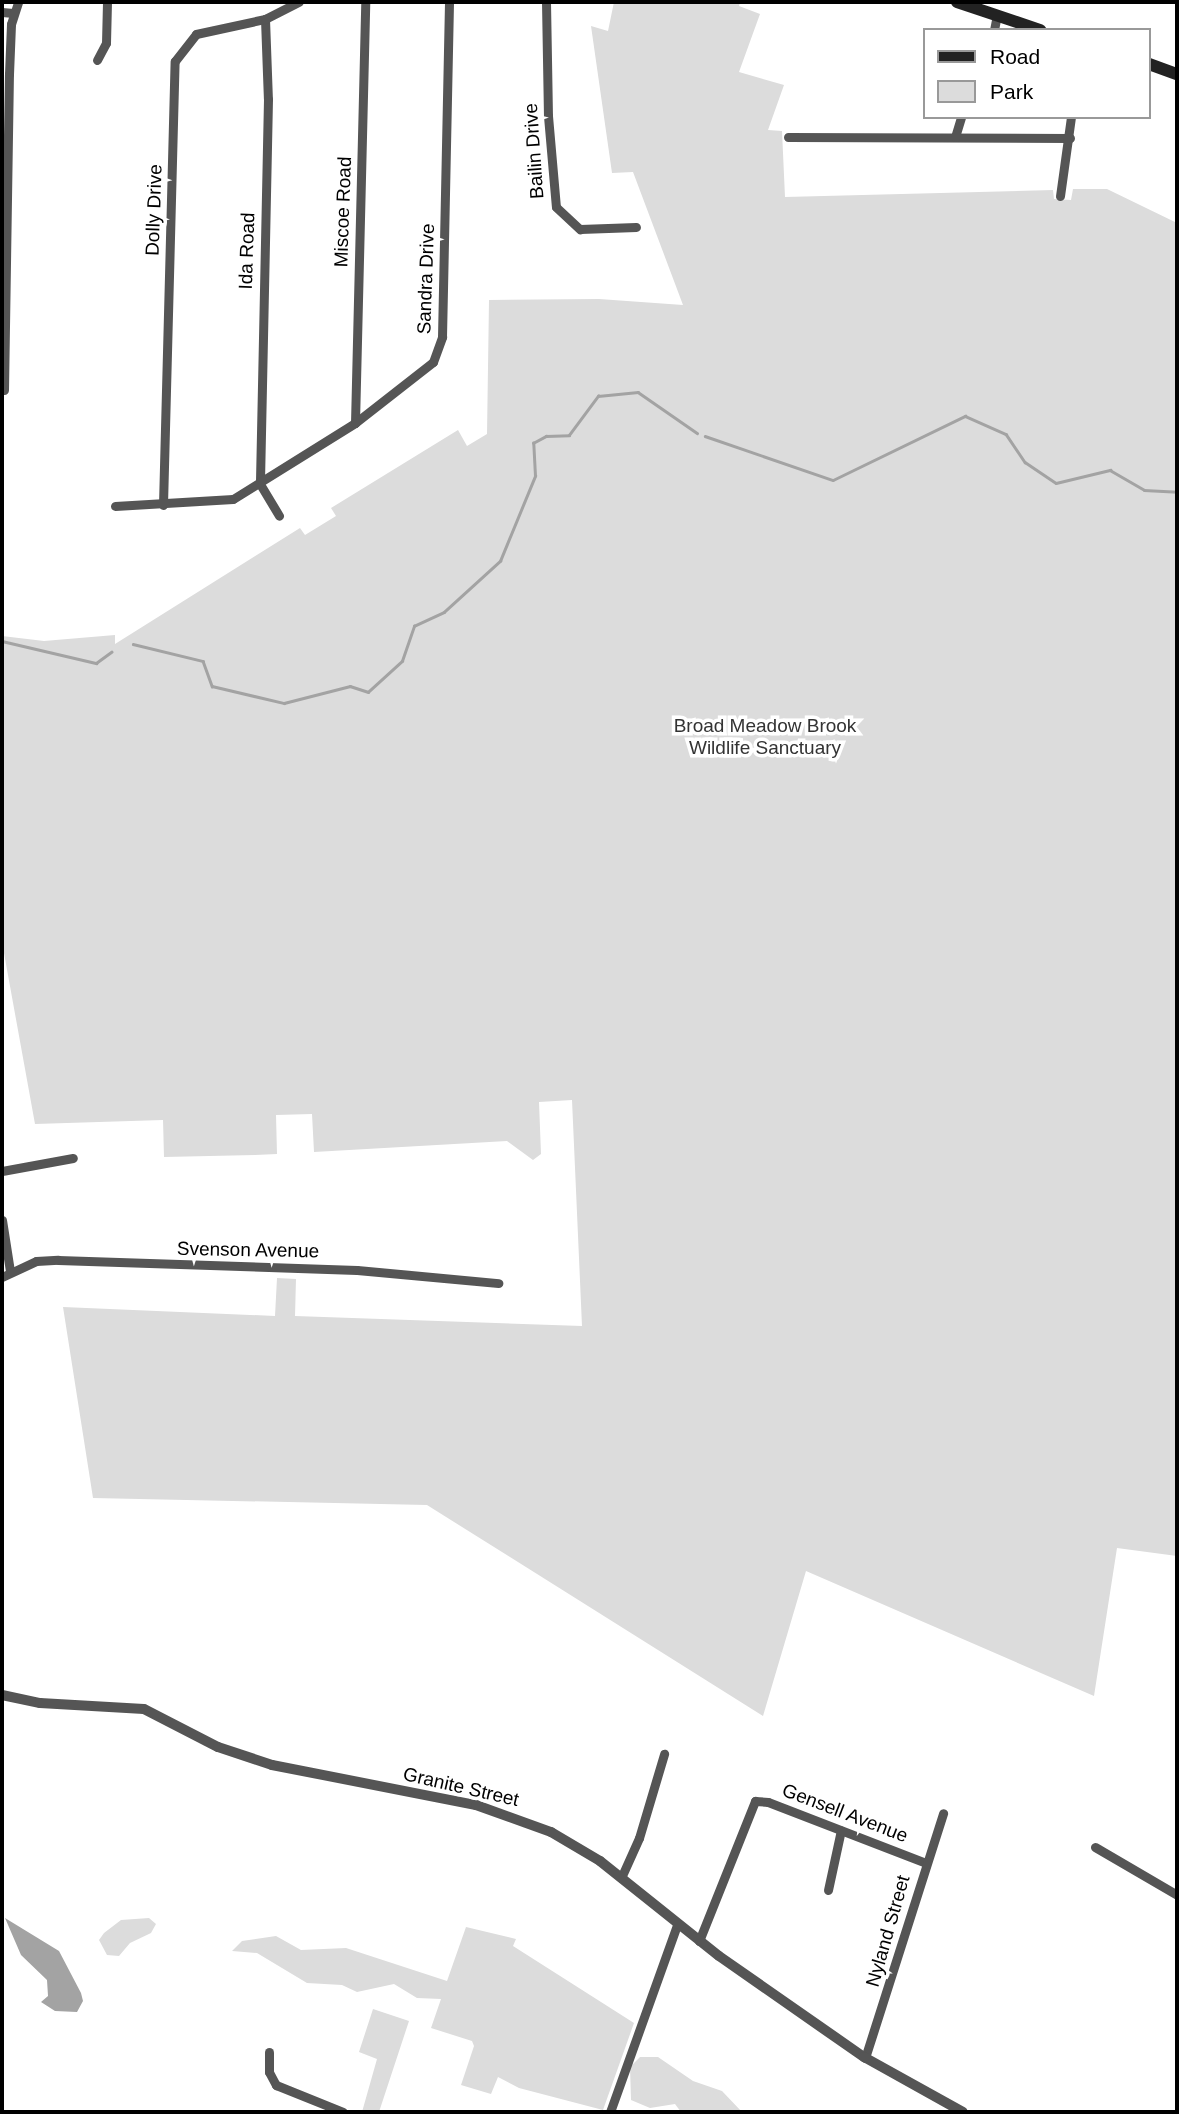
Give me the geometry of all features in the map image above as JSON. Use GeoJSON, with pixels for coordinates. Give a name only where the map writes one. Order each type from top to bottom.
{"type":"FeatureCollection","features":[{"type":"Feature","properties":{"kind":"main road"},"geometry":{"type":"LineString","coordinates":[[957,2],[1034,28]]}},
{"type":"Feature","properties":{"kind":"main road"},"geometry":{"type":"LineString","coordinates":[[1151,65],[1177,75]]}},
{"type":"Feature","properties":{"kind":"street"},"geometry":{"type":"LineString","coordinates":[[4,390],[5,80],[13,13],[18,2]]}},
{"type":"Feature","properties":{"kind":"street"},"geometry":{"type":"LineString","coordinates":[[97,60],[106,43],[107,2]]}},
{"type":"Feature","properties":{"kind":"street","name":"Dolly Drive"},"geometry":{"type":"LineString","coordinates":[[163,505],[175,61],[196,34],[265,19],[299,2]]}},
{"type":"Feature","properties":{"kind":"street","name":"Miscoe Road"},"geometry":{"type":"LineString","coordinates":[[355,423],[365,2]]}},
{"type":"Feature","properties":{"kind":"street","name":"Sandra Drive"},"geometry":{"type":"LineString","coordinates":[[115,506],[219,503],[260,484],[355,423],[428,368],[441,344],[449,2]]}},
{"type":"Feature","properties":{"kind":"street","name":"Bailin Drive"},"geometry":{"type":"LineString","coordinates":[[546,2],[548,113],[556,207],[580,229],[636,227]]}},
{"type":"Feature","properties":{"kind":"street"},"geometry":{"type":"LineString","coordinates":[[2,12],[13,13]]}},
{"type":"Feature","properties":{"kind":"street"},"geometry":{"type":"LineString","coordinates":[[994,28],[997,15]]}},
{"type":"Feature","properties":{"kind":"street","name":"Ida Road"},"geometry":{"type":"LineString","coordinates":[[260,484],[268,99],[265,19]]}},
{"type":"Feature","properties":{"kind":"street"},"geometry":{"type":"LineString","coordinates":[[955,137],[960,119]]}},
{"type":"Feature","properties":{"kind":"street"},"geometry":{"type":"LineString","coordinates":[[1060,197],[1071,119]]}},
{"type":"Feature","properties":{"kind":"street"},"geometry":{"type":"LineString","coordinates":[[788,137],[1070,138]]}},
{"type":"Feature","properties":{"kind":"street"},"geometry":{"type":"LineString","coordinates":[[260,484],[279,516]]}},
{"type":"Feature","properties":{"kind":"street"},"geometry":{"type":"LineString","coordinates":[[2,1171],[73,1158]]}},
{"type":"Feature","properties":{"kind":"street"},"geometry":{"type":"LineString","coordinates":[[2,1220],[6,1274]]}},
{"type":"Feature","properties":{"kind":"street","name":"Svenson Avenue"},"geometry":{"type":"LineString","coordinates":[[6,1274],[36,1261],[96,1261],[357,1270],[498,1283]]}},
{"type":"Feature","properties":{"kind":"street","name":"Granite Street"},"geometry":{"type":"LineString","coordinates":[[2,1695],[70,1706],[127,1705],[218,1747],[272,1765],[507,1814],[578,1846],[677,1925],[865,2058],[963,2112]]}},
{"type":"Feature","properties":{"kind":"street"},"geometry":{"type":"LineString","coordinates":[[621,1878],[639,1838],[664,1754]]}},
{"type":"Feature","properties":{"kind":"street","name":"Gensell Avenue"},"geometry":{"type":"LineString","coordinates":[[699,1941],[752,1804],[768,1802],[926,1863]]}},
{"type":"Feature","properties":{"kind":"street","name":"Nyland Street"},"geometry":{"type":"LineString","coordinates":[[865,2058],[943,1813]]}},
{"type":"Feature","properties":{"kind":"street"},"geometry":{"type":"LineString","coordinates":[[828,1890],[841,1830]]}},
{"type":"Feature","properties":{"kind":"street"},"geometry":{"type":"LineString","coordinates":[[1095,1847],[1177,1895]]}},
{"type":"Feature","properties":{"kind":"street"},"geometry":{"type":"LineString","coordinates":[[610,2112],[677,1925]]}},
{"type":"Feature","properties":{"kind":"street"},"geometry":{"type":"LineString","coordinates":[[269,2052],[270,2072],[276,2085],[342,2112]]}},
{"type":"Feature","properties":{"kind":"green space","name":"Broad Meadow Brook Wildlife Sanctuary"},"geometry":{"type":"Polygon","coordinates":[[[614,2],[740,2],[739,6],[760,14],[739,72],[784,85],[768,130],[782,131],[785,197],[1053,190],[1054,199],[1071,200],[1073,189],[1107,189],[1177,223],[1177,1556],[1117,1548],[1094,1696],[806,1571],[763,1716],[427,1505],[93,1498],[63,1307],[275,1316],[277,1278],[296,1279],[295,1316],[582,1326],[572,1100],[539,1102],[541,1154],[533,1160],[507,1141],[314,1152],[312,1114],[276,1115],[277,1154],[255,1155],[164,1157],[163,1120],[35,1124],[2,942],[2,636],[44,641],[115,635],[115,644],[300,528],[305,535],[336,516],[331,508],[458,430],[467,446],[487,434],[489,300],[599,299],[683,305],[633,172],[612,173],[591,26],[608,31],[614,2]]]}},
{"type":"Feature","properties":{"kind":"green space"},"geometry":{"type":"Polygon","coordinates":[[[149,1918],[156,1924],[151,1933],[130,1943],[119,1956],[107,1955],[99,1940],[104,1933],[121,1920],[149,1918]]]}},
{"type":"Feature","properties":{"kind":"green space"},"geometry":{"type":"Polygon","coordinates":[[[466,1927],[516,1939],[513,1946],[634,2023],[603,2110],[519,2088],[498,2077],[491,2094],[461,2085],[474,2046],[472,2041],[431,2028],[441,1999],[417,1998],[394,1984],[357,1992],[342,1985],[307,1983],[257,1953],[232,1951],[242,1941],[276,1936],[301,1950],[346,1948],[447,1981],[466,1927]]]}},
{"type":"Feature","properties":{"kind":"green space"},"geometry":{"type":"Polygon","coordinates":[[[373,2009],[409,2021],[379,2112],[362,2112],[377,2059],[359,2052],[373,2009]]]}},
{"type":"Feature","properties":{"kind":"green space"},"geometry":{"type":"Polygon","coordinates":[[[640,2057],[658,2057],[693,2081],[722,2091],[742,2112],[681,2112],[675,2104],[650,2108],[631,2100],[630,2067],[640,2057]]]}},
{"type":"Feature","properties":{"kind":"shaded area"},"geometry":{"type":"Polygon","coordinates":[[[5,1918],[59,1951],[81,1993],[83,2001],[77,2012],[55,2011],[41,2002],[48,1996],[47,1980],[21,1955],[5,1918]]]}},
{"type":"Feature","properties":{"kind":"waterway"},"geometry":{"type":"LineString","coordinates":[[133,644],[203,661],[212,686],[284,703],[350,686],[368,692],[402,661],[414,626],[444,612],[500,561],[535,476],[533,443],[546,436],[569,435],[598,396],[638,392],[697,433]]}},
{"type":"Feature","properties":{"kind":"waterway"},"geometry":{"type":"LineString","coordinates":[[705,436],[833,480],[965,416],[1006,434],[1025,462],[1056,483],[1110,470],[1144,490],[1177,492]]}},
{"type":"Feature","properties":{"kind":"waterway"},"geometry":{"type":"LineString","coordinates":[[2,641],[96,663],[111,652]]}}]}
